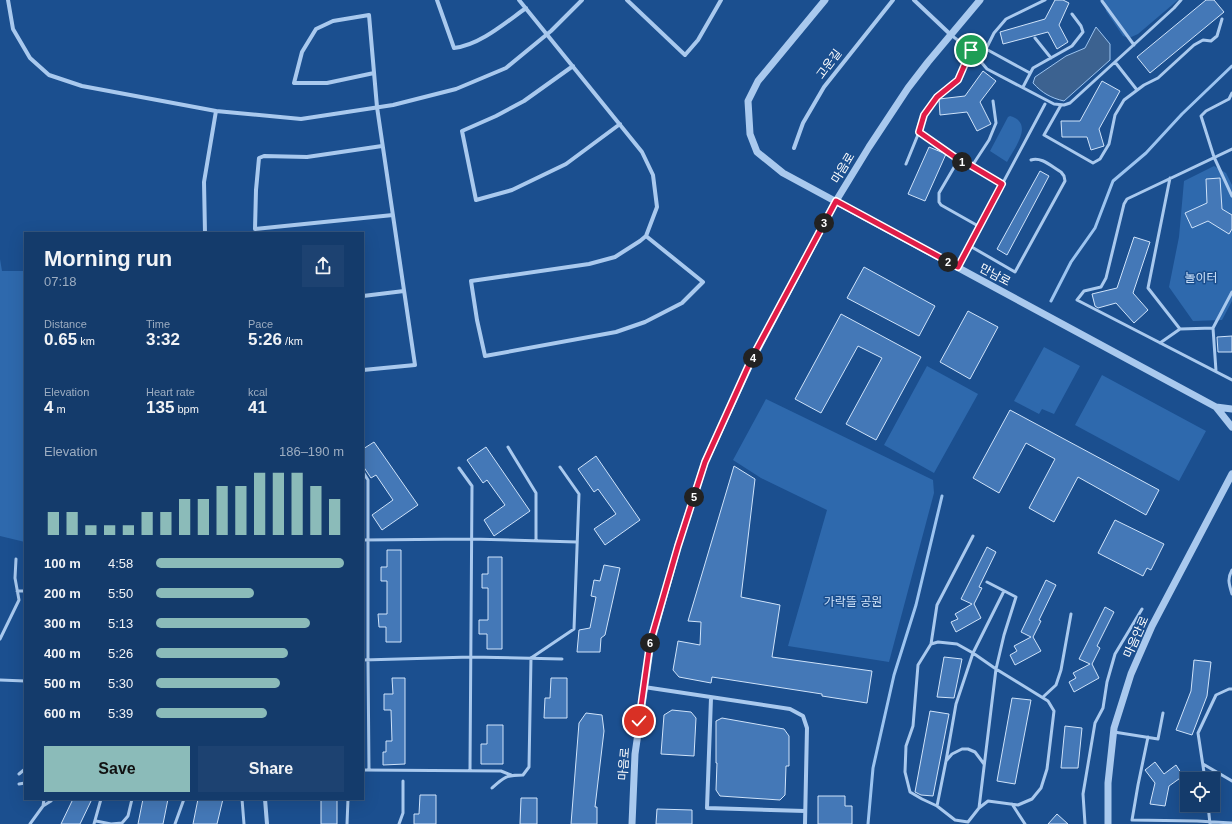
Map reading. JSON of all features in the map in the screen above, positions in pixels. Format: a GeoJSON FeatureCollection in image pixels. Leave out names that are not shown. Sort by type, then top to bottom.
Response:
{"type":"FeatureCollection","features":[{"type":"Feature","properties":{"kind":"street"},"geometry":{"type":"LineString","coordinates":[[8,0],[13,29],[30,58],[49,75],[82,86],[216,111],[301,119],[393,105],[456,89],[506,68],[547,34],[582,0]]}},
{"type":"Feature","properties":{"kind":"street"},"geometry":{"type":"LineString","coordinates":[[438,0],[454,48],[465,47],[490,33],[526,8]]}},
{"type":"Feature","properties":{"kind":"street"},"geometry":{"type":"LineString","coordinates":[[519,0],[642,152],[653,175],[657,207],[646,236],[616,257],[596,263],[471,281],[477,320],[485,356],[616,332],[645,322],[682,303],[703,282],[646,236]]}},
{"type":"Feature","properties":{"kind":"street"},"geometry":{"type":"LineString","coordinates":[[627,0],[632,2],[685,54],[698,40],[717,8],[720,0]]}},
{"type":"Feature","properties":{"kind":"street","name":"만남로"},"geometry":{"type":"LineString","coordinates":[[825,0],[758,81],[748,101],[750,134],[757,152],[783,173],[1216,407]]}},
{"type":"Feature","properties":{"kind":"street","name":"고운길"},"geometry":{"type":"LineString","coordinates":[[794,148],[803,123],[824,87],[893,0]]}},
{"type":"Feature","properties":{"kind":"street"},"geometry":{"type":"LineString","coordinates":[[914,0],[951,35]]}},
{"type":"Feature","properties":{"kind":"street","name":"마음로"},"geometry":{"type":"LineString","coordinates":[[632,824],[635,754],[650,643],[678,546],[705,462],[752,358],[836,201],[908,88],[980,0]]}},
{"type":"Feature","properties":{"kind":"street"},"geometry":{"type":"LineString","coordinates":[[364,370],[415,365],[377,108],[374,73],[369,15],[333,21],[316,29],[302,52],[294,83],[327,83],[374,73]]}},
{"type":"Feature","properties":{"kind":"street"},"geometry":{"type":"LineString","coordinates":[[573,66],[524,101],[496,116],[462,131],[476,200],[512,190],[566,164],[620,124]]}},
{"type":"Feature","properties":{"kind":"street"},"geometry":{"type":"LineString","coordinates":[[204,232],[204,182],[216,111]]}},
{"type":"Feature","properties":{"kind":"street"},"geometry":{"type":"LineString","coordinates":[[382,146],[307,157],[264,156],[259,158],[255,229],[393,216]]}},
{"type":"Feature","properties":{"kind":"street"},"geometry":{"type":"LineString","coordinates":[[364,296],[404,291]]}},
{"type":"Feature","properties":{"kind":"street"},"geometry":{"type":"LineString","coordinates":[[1216,407],[1232,409]]}},
{"type":"Feature","properties":{"kind":"street"},"geometry":{"type":"LineString","coordinates":[[1216,407],[1232,427]]}},
{"type":"Feature","properties":{"kind":"street","name":"마음안로"},"geometry":{"type":"LineString","coordinates":[[1108,824],[1108,784],[1114,732],[1131,674],[1152,626],[1232,474]]}},
{"type":"Feature","properties":{"kind":"street"},"geometry":{"type":"LineString","coordinates":[[644,687],[790,709],[803,716],[807,728],[805,824]]}},
{"type":"Feature","properties":{"kind":"street"},"geometry":{"type":"LineString","coordinates":[[711,698],[707,808],[805,812]]}},
{"type":"Feature","properties":{"kind":"street"},"geometry":{"type":"LineString","coordinates":[[265,800],[267,824]]}},
{"type":"Feature","properties":{"kind":"lane"},"geometry":{"type":"LineString","coordinates":[[986,50],[994,33],[1006,19],[1045,0]]}},
{"type":"Feature","properties":{"kind":"lane"},"geometry":{"type":"LineString","coordinates":[[1102,0],[1134,45]]}},
{"type":"Feature","properties":{"kind":"lane"},"geometry":{"type":"LineString","coordinates":[[971,50],[987,68],[1054,104],[1064,105],[1070,103],[1181,0]]}},
{"type":"Feature","properties":{"kind":"lane"},"geometry":{"type":"LineString","coordinates":[[1023,88],[1033,68],[1072,46],[1083,32],[1082,26],[1072,14]]}},
{"type":"Feature","properties":{"kind":"lane"},"geometry":{"type":"LineString","coordinates":[[1061,105],[1044,135],[1093,163],[1100,159],[1109,144],[1115,114],[1124,100],[1144,85],[1158,78],[1194,45],[1203,40],[1211,40],[1217,36],[1222,19]]}},
{"type":"Feature","properties":{"kind":"lane"},"geometry":{"type":"LineString","coordinates":[[951,35],[979,57]]}},
{"type":"Feature","properties":{"kind":"lane"},"geometry":{"type":"LineString","coordinates":[[1036,38],[1051,58]]}},
{"type":"Feature","properties":{"kind":"lane"},"geometry":{"type":"LineString","coordinates":[[971,50],[986,50],[1030,73]]}},
{"type":"Feature","properties":{"kind":"lane"},"geometry":{"type":"LineString","coordinates":[[906,164],[924,115],[937,97],[958,80],[971,50]]}},
{"type":"Feature","properties":{"kind":"lane"},"geometry":{"type":"LineString","coordinates":[[1115,62],[1137,90]]}},
{"type":"Feature","properties":{"kind":"lane"},"geometry":{"type":"LineString","coordinates":[[1232,93],[1229,99],[1206,111],[1201,116],[1214,157],[1232,196]]}},
{"type":"Feature","properties":{"kind":"lane"},"geometry":{"type":"LineString","coordinates":[[972,166],[989,140],[996,123],[993,101]]}},
{"type":"Feature","properties":{"kind":"lane"},"geometry":{"type":"LineString","coordinates":[[958,267],[1044,104]]}},
{"type":"Feature","properties":{"kind":"lane"},"geometry":{"type":"LineString","coordinates":[[919,132],[962,162],[972,166],[1002,184]]}},
{"type":"Feature","properties":{"kind":"lane"},"geometry":{"type":"LineString","coordinates":[[1232,149],[1127,199],[1124,204],[1106,278],[1101,287],[1084,291],[1077,300],[1232,380]]}},
{"type":"Feature","properties":{"kind":"lane"},"geometry":{"type":"LineString","coordinates":[[970,246],[1015,272],[1065,180],[1061,172],[1039,159],[1031,160]]}},
{"type":"Feature","properties":{"kind":"lane"},"geometry":{"type":"LineString","coordinates":[[962,162],[956,164],[939,193],[940,202],[945,207],[980,227]]}},
{"type":"Feature","properties":{"kind":"lane"},"geometry":{"type":"LineString","coordinates":[[1170,178],[1148,288],[1180,329]]}},
{"type":"Feature","properties":{"kind":"lane"},"geometry":{"type":"LineString","coordinates":[[1216,371],[1213,328],[1232,292]]}},
{"type":"Feature","properties":{"kind":"lane"},"geometry":{"type":"LineString","coordinates":[[1160,343],[1180,329],[1213,328]]}},
{"type":"Feature","properties":{"kind":"lane"},"geometry":{"type":"LineString","coordinates":[[508,447],[536,493],[536,541]]}},
{"type":"Feature","properties":{"kind":"lane"},"geometry":{"type":"LineString","coordinates":[[531,658],[574,629],[579,494],[560,467]]}},
{"type":"Feature","properties":{"kind":"lane"},"geometry":{"type":"LineString","coordinates":[[459,468],[472,486],[470,770]]}},
{"type":"Feature","properties":{"kind":"lane"},"geometry":{"type":"LineString","coordinates":[[364,474],[368,480],[369,770]]}},
{"type":"Feature","properties":{"kind":"lane"},"geometry":{"type":"LineString","coordinates":[[931,644],[938,642],[957,644],[974,653],[996,669],[1048,701],[1054,711],[1047,769],[1041,788],[1032,799],[1018,805],[988,801],[979,808],[967,823],[955,820],[937,806],[910,792],[904,772],[906,746],[914,720],[918,665],[931,644],[937,604],[973,536]]}},
{"type":"Feature","properties":{"kind":"lane"},"geometry":{"type":"LineString","coordinates":[[364,540],[471,539],[577,542]]}},
{"type":"Feature","properties":{"kind":"lane"},"geometry":{"type":"LineString","coordinates":[[0,640],[19,600],[15,578],[16,559]]}},
{"type":"Feature","properties":{"kind":"lane"},"geometry":{"type":"LineString","coordinates":[[1232,570],[1229,575],[1229,582],[1232,591]]}},
{"type":"Feature","properties":{"kind":"lane"},"geometry":{"type":"LineString","coordinates":[[979,808],[996,669],[1004,635],[1016,597],[987,582]]}},
{"type":"Feature","properties":{"kind":"lane"},"geometry":{"type":"LineString","coordinates":[[17,591],[24,591]]}},
{"type":"Feature","properties":{"kind":"lane"},"geometry":{"type":"LineString","coordinates":[[937,806],[956,704],[974,653],[1004,591]]}},
{"type":"Feature","properties":{"kind":"lane"},"geometry":{"type":"LineString","coordinates":[[1085,824],[1083,794],[1095,723],[1103,708],[1107,682],[1115,654],[1142,609]]}},
{"type":"Feature","properties":{"kind":"lane"},"geometry":{"type":"LineString","coordinates":[[1043,697],[1056,686],[1061,670],[1071,614]]}},
{"type":"Feature","properties":{"kind":"lane"},"geometry":{"type":"LineString","coordinates":[[364,660],[471,657],[562,659]]}},
{"type":"Feature","properties":{"kind":"lane"},"geometry":{"type":"LineString","coordinates":[[364,770],[470,770],[501,771],[511,775],[523,775],[529,767],[531,658]]}},
{"type":"Feature","properties":{"kind":"lane"},"geometry":{"type":"LineString","coordinates":[[0,680],[24,682]]}},
{"type":"Feature","properties":{"kind":"lane"},"geometry":{"type":"LineString","coordinates":[[1204,772],[1198,733],[1216,695],[1232,689]]}},
{"type":"Feature","properties":{"kind":"lane"},"geometry":{"type":"LineString","coordinates":[[1114,732],[1158,739],[1163,712]]}},
{"type":"Feature","properties":{"kind":"lane"},"geometry":{"type":"LineString","coordinates":[[1148,737],[1132,820],[1232,823]]}},
{"type":"Feature","properties":{"kind":"lane"},"geometry":{"type":"LineString","coordinates":[[946,761],[952,754],[962,749],[968,749],[975,752],[984,764]]}},
{"type":"Feature","properties":{"kind":"lane"},"geometry":{"type":"LineString","coordinates":[[1203,764],[1232,781]]}},
{"type":"Feature","properties":{"kind":"lane"},"geometry":{"type":"LineString","coordinates":[[19,774],[24,770]]}},
{"type":"Feature","properties":{"kind":"lane"},"geometry":{"type":"LineString","coordinates":[[492,788],[504,778],[511,775]]}},
{"type":"Feature","properties":{"kind":"lane"},"geometry":{"type":"LineString","coordinates":[[399,824],[403,813],[403,781]]}},
{"type":"Feature","properties":{"kind":"lane"},"geometry":{"type":"LineString","coordinates":[[20,784],[24,783]]}},
{"type":"Feature","properties":{"kind":"lane"},"geometry":{"type":"LineString","coordinates":[[43,806],[44,800]]}},
{"type":"Feature","properties":{"kind":"lane"},"geometry":{"type":"LineString","coordinates":[[30,824],[43,806],[52,800]]}},
{"type":"Feature","properties":{"kind":"lane"},"geometry":{"type":"LineString","coordinates":[[102,800],[95,823],[111,824],[122,823],[128,816],[132,800]]}},
{"type":"Feature","properties":{"kind":"lane"},"geometry":{"type":"LineString","coordinates":[[175,824],[184,800]]}},
{"type":"Feature","properties":{"kind":"lane"},"geometry":{"type":"LineString","coordinates":[[242,800],[244,824]]}},
{"type":"Feature","properties":{"kind":"lane"},"geometry":{"type":"LineString","coordinates":[[347,824],[348,800]]}},
{"type":"Feature","properties":{"kind":"lane"},"geometry":{"type":"LineString","coordinates":[[1012,804],[1025,824]]}},
{"type":"Feature","properties":{"kind":"lane"},"geometry":{"type":"LineString","coordinates":[[1209,812],[1210,823]]}},
{"type":"Feature","properties":{"kind":"green space"},"geometry":{"type":"Polygon","coordinates":[[[1104,0],[1178,0],[1138,34],[1129,38],[1123,36],[1106,11],[1104,0]]]}},
{"type":"Feature","properties":{"kind":"green space"},"geometry":{"type":"Polygon","coordinates":[[[1010,116],[1017,119],[1021,124],[1022,130],[1018,144],[1007,162],[990,151],[1008,117],[1010,116]]]}},
{"type":"Feature","properties":{"kind":"green space","name":"놀이터"},"geometry":{"type":"Polygon","coordinates":[[[1214,166],[1226,173],[1232,185],[1232,301],[1222,320],[1193,321],[1169,287],[1179,237],[1184,181],[1214,166]]]}},
{"type":"Feature","properties":{"kind":"green space"},"geometry":{"type":"Polygon","coordinates":[[[0,259],[2,271],[24,271],[24,542],[0,536],[0,259]]]}},
{"type":"Feature","properties":{"kind":"green space"},"geometry":{"type":"Polygon","coordinates":[[[1044,347],[1080,366],[1054,414],[1042,409],[1039,414],[1014,401],[1044,347]]]}},
{"type":"Feature","properties":{"kind":"green space"},"geometry":{"type":"Polygon","coordinates":[[[927,366],[978,394],[934,473],[884,445],[927,366]]]}},
{"type":"Feature","properties":{"kind":"green space"},"geometry":{"type":"Polygon","coordinates":[[[1102,375],[1206,431],[1179,481],[1075,425],[1102,375]]]}},
{"type":"Feature","properties":{"kind":"green space","name":"가락뜰 공원"},"geometry":{"type":"Polygon","coordinates":[[[766,399],[933,480],[934,493],[889,662],[788,646],[827,510],[761,478],[733,460],[766,399]]]}},
{"type":"Feature","properties":{"kind":"shaded area"},"geometry":{"type":"Polygon","coordinates":[[[1096,27],[1110,44],[1110,60],[1064,101],[1047,95],[1033,83],[1035,77],[1066,56],[1085,48],[1096,27]]]}},
{"type":"Feature","properties":{"kind":"building"},"geometry":{"type":"Polygon","coordinates":[[[1055,0],[1063,0],[1069,3],[1059,25],[1068,42],[1057,49],[1048,32],[1003,44],[1000,32],[1045,19],[1055,0]]]}},
{"type":"Feature","properties":{"kind":"building"},"geometry":{"type":"Polygon","coordinates":[[[1206,0],[1214,0],[1224,12],[1150,73],[1137,57],[1206,0]]]}},
{"type":"Feature","properties":{"kind":"building"},"geometry":{"type":"Polygon","coordinates":[[[983,71],[996,81],[980,102],[991,124],[977,131],[967,112],[940,115],[939,99],[965,96],[983,71]]]}},
{"type":"Feature","properties":{"kind":"building"},"geometry":{"type":"Polygon","coordinates":[[[1102,81],[1120,91],[1099,129],[1104,146],[1091,150],[1087,137],[1062,137],[1061,121],[1080,121],[1102,81]]]}},
{"type":"Feature","properties":{"kind":"building"},"geometry":{"type":"Polygon","coordinates":[[[929,147],[946,154],[925,201],[908,194],[929,147]]]}},
{"type":"Feature","properties":{"kind":"building"},"geometry":{"type":"Polygon","coordinates":[[[1040,171],[1049,176],[1007,255],[997,249],[1040,171]]]}},
{"type":"Feature","properties":{"kind":"building"},"geometry":{"type":"Polygon","coordinates":[[[1220,178],[1222,209],[1232,215],[1232,229],[1229,234],[1208,221],[1192,228],[1185,213],[1207,203],[1206,179],[1220,178]]]}},
{"type":"Feature","properties":{"kind":"building"},"geometry":{"type":"Polygon","coordinates":[[[1134,237],[1150,242],[1133,293],[1148,310],[1134,323],[1116,303],[1098,308],[1095,306],[1092,294],[1117,288],[1134,237]]]}},
{"type":"Feature","properties":{"kind":"building"},"geometry":{"type":"Polygon","coordinates":[[[864,267],[935,306],[919,336],[847,298],[864,267]]]}},
{"type":"Feature","properties":{"kind":"building"},"geometry":{"type":"Polygon","coordinates":[[[968,311],[998,327],[970,379],[940,362],[968,311]]]}},
{"type":"Feature","properties":{"kind":"building"},"geometry":{"type":"Polygon","coordinates":[[[841,314],[921,357],[876,440],[846,424],[882,358],[858,346],[821,413],[795,399],[841,314]]]}},
{"type":"Feature","properties":{"kind":"building"},"geometry":{"type":"Polygon","coordinates":[[[1232,336],[1232,352],[1218,352],[1217,337],[1232,336]]]}},
{"type":"Feature","properties":{"kind":"building"},"geometry":{"type":"Polygon","coordinates":[[[1010,410],[1159,490],[1146,515],[1078,477],[1054,522],[1029,508],[1055,459],[1026,443],[999,493],[973,478],[1010,410]]]}},
{"type":"Feature","properties":{"kind":"building"},"geometry":{"type":"Polygon","coordinates":[[[374,442],[418,505],[382,530],[372,515],[393,500],[376,475],[371,478],[364,468],[364,448],[374,442]]]}},
{"type":"Feature","properties":{"kind":"building"},"geometry":{"type":"Polygon","coordinates":[[[486,447],[530,511],[494,536],[484,520],[505,505],[487,480],[483,483],[467,460],[486,447]]]}},
{"type":"Feature","properties":{"kind":"building"},"geometry":{"type":"Polygon","coordinates":[[[596,456],[640,520],[605,545],[594,529],[616,514],[598,489],[594,492],[578,469],[596,456]]]}},
{"type":"Feature","properties":{"kind":"building"},"geometry":{"type":"Polygon","coordinates":[[[734,466],[755,479],[741,597],[780,605],[772,657],[872,671],[867,703],[822,696],[822,694],[712,677],[711,683],[679,677],[673,670],[678,641],[700,645],[701,622],[688,621],[734,466]]]}},
{"type":"Feature","properties":{"kind":"building"},"geometry":{"type":"Polygon","coordinates":[[[1115,520],[1164,544],[1151,570],[1147,568],[1143,576],[1098,553],[1115,520]]]}},
{"type":"Feature","properties":{"kind":"building"},"geometry":{"type":"Polygon","coordinates":[[[987,547],[996,552],[979,587],[982,588],[974,604],[981,618],[956,632],[951,622],[958,619],[955,614],[972,604],[961,599],[987,547]]]}},
{"type":"Feature","properties":{"kind":"building"},"geometry":{"type":"Polygon","coordinates":[[[387,550],[401,550],[401,642],[386,642],[386,627],[379,627],[378,614],[387,614],[387,581],[381,581],[381,567],[387,567],[387,550]]]}},
{"type":"Feature","properties":{"kind":"building"},"geometry":{"type":"Polygon","coordinates":[[[488,557],[502,557],[502,649],[487,649],[487,634],[479,634],[479,620],[488,620],[488,588],[482,588],[482,574],[488,574],[488,557]]]}},
{"type":"Feature","properties":{"kind":"building"},"geometry":{"type":"Polygon","coordinates":[[[604,565],[620,568],[605,635],[601,638],[600,652],[577,652],[579,630],[590,628],[596,597],[591,596],[594,580],[600,581],[604,565]]]}},
{"type":"Feature","properties":{"kind":"building"},"geometry":{"type":"Polygon","coordinates":[[[1046,580],[1056,585],[1039,620],[1041,621],[1033,637],[1041,651],[1015,665],[1010,655],[1017,651],[1014,646],[1031,637],[1021,632],[1046,580]]]}},
{"type":"Feature","properties":{"kind":"building"},"geometry":{"type":"Polygon","coordinates":[[[1105,607],[1114,612],[1097,646],[1100,648],[1092,664],[1099,678],[1074,692],[1069,682],[1076,678],[1073,673],[1090,664],[1079,659],[1105,607]]]}},
{"type":"Feature","properties":{"kind":"building"},"geometry":{"type":"Polygon","coordinates":[[[944,657],[962,659],[954,698],[937,697],[944,657]]]}},
{"type":"Feature","properties":{"kind":"building"},"geometry":{"type":"Polygon","coordinates":[[[1194,660],[1211,662],[1207,696],[1192,735],[1176,730],[1191,691],[1194,660]]]}},
{"type":"Feature","properties":{"kind":"building"},"geometry":{"type":"Polygon","coordinates":[[[392,678],[405,678],[405,764],[383,765],[383,752],[386,752],[386,741],[392,741],[391,710],[384,710],[384,694],[393,694],[392,678]]]}},
{"type":"Feature","properties":{"kind":"building"},"geometry":{"type":"Polygon","coordinates":[[[551,678],[567,678],[567,718],[544,718],[545,698],[550,698],[551,678]]]}},
{"type":"Feature","properties":{"kind":"building"},"geometry":{"type":"Polygon","coordinates":[[[1012,698],[1031,700],[1015,784],[997,781],[1012,698]]]}},
{"type":"Feature","properties":{"kind":"building"},"geometry":{"type":"Polygon","coordinates":[[[672,710],[691,712],[696,718],[694,756],[661,754],[664,715],[672,710]]]}},
{"type":"Feature","properties":{"kind":"building"},"geometry":{"type":"Polygon","coordinates":[[[930,711],[949,714],[933,796],[921,795],[915,792],[930,711]]]}},
{"type":"Feature","properties":{"kind":"building"},"geometry":{"type":"Polygon","coordinates":[[[586,713],[602,715],[604,731],[595,807],[597,807],[597,824],[571,824],[579,723],[586,713]]]}},
{"type":"Feature","properties":{"kind":"building"},"geometry":{"type":"Polygon","coordinates":[[[722,718],[784,729],[789,736],[789,766],[786,766],[785,795],[780,800],[720,796],[716,790],[716,721],[722,718]]]}},
{"type":"Feature","properties":{"kind":"building"},"geometry":{"type":"Polygon","coordinates":[[[487,725],[503,725],[503,764],[481,764],[481,744],[487,744],[487,725]]]}},
{"type":"Feature","properties":{"kind":"building"},"geometry":{"type":"Polygon","coordinates":[[[1065,726],[1082,728],[1078,768],[1061,768],[1065,726]]]}},
{"type":"Feature","properties":{"kind":"building"},"geometry":{"type":"Polygon","coordinates":[[[1155,762],[1164,774],[1176,765],[1180,772],[1180,778],[1169,786],[1165,806],[1150,804],[1155,783],[1145,770],[1155,762]]]}},
{"type":"Feature","properties":{"kind":"building"},"geometry":{"type":"Polygon","coordinates":[[[420,795],[436,795],[436,824],[414,824],[414,814],[419,814],[420,795]]]}},
{"type":"Feature","properties":{"kind":"building"},"geometry":{"type":"Polygon","coordinates":[[[818,796],[845,796],[845,806],[852,806],[852,824],[818,824],[818,796]]]}},
{"type":"Feature","properties":{"kind":"building"},"geometry":{"type":"Polygon","coordinates":[[[521,798],[537,798],[537,824],[520,824],[521,798]]]}},
{"type":"Feature","properties":{"kind":"building"},"geometry":{"type":"Polygon","coordinates":[[[73,800],[92,800],[80,824],[61,824],[73,800]]]}},
{"type":"Feature","properties":{"kind":"building"},"geometry":{"type":"Polygon","coordinates":[[[143,800],[168,800],[163,824],[138,824],[143,800]]]}},
{"type":"Feature","properties":{"kind":"building"},"geometry":{"type":"Polygon","coordinates":[[[198,800],[223,800],[217,824],[193,824],[198,800]]]}},
{"type":"Feature","properties":{"kind":"building"},"geometry":{"type":"Polygon","coordinates":[[[321,800],[337,800],[337,824],[321,824],[321,800]]]}},
{"type":"Feature","properties":{"kind":"building"},"geometry":{"type":"Polygon","coordinates":[[[657,809],[692,810],[692,824],[656,824],[657,809]]]}},
{"type":"Feature","properties":{"kind":"building"},"geometry":{"type":"Polygon","coordinates":[[[1057,814],[1068,824],[1048,824],[1057,814]]]}},
{"type":"Feature","properties":{"kind":"waterway"},"geometry":{"type":"LineString","coordinates":[[1051,301],[1071,262],[1095,228],[1113,181],[1146,153],[1182,114],[1232,66]]}},
{"type":"Feature","properties":{"kind":"waterway"},"geometry":{"type":"LineString","coordinates":[[868,824],[873,768],[894,675],[916,605],[942,496]]}},
{"type":"Feature","properties":{"kind":"route"},"geometry":{"type":"LineString","coordinates":[[639,721],[650,643],[678,546],[705,462],[752,358],[836,201],[958,267],[1002,184],[965,162],[962,162],[919,132],[924,115],[937,97],[958,80],[971,50]]}}]}
